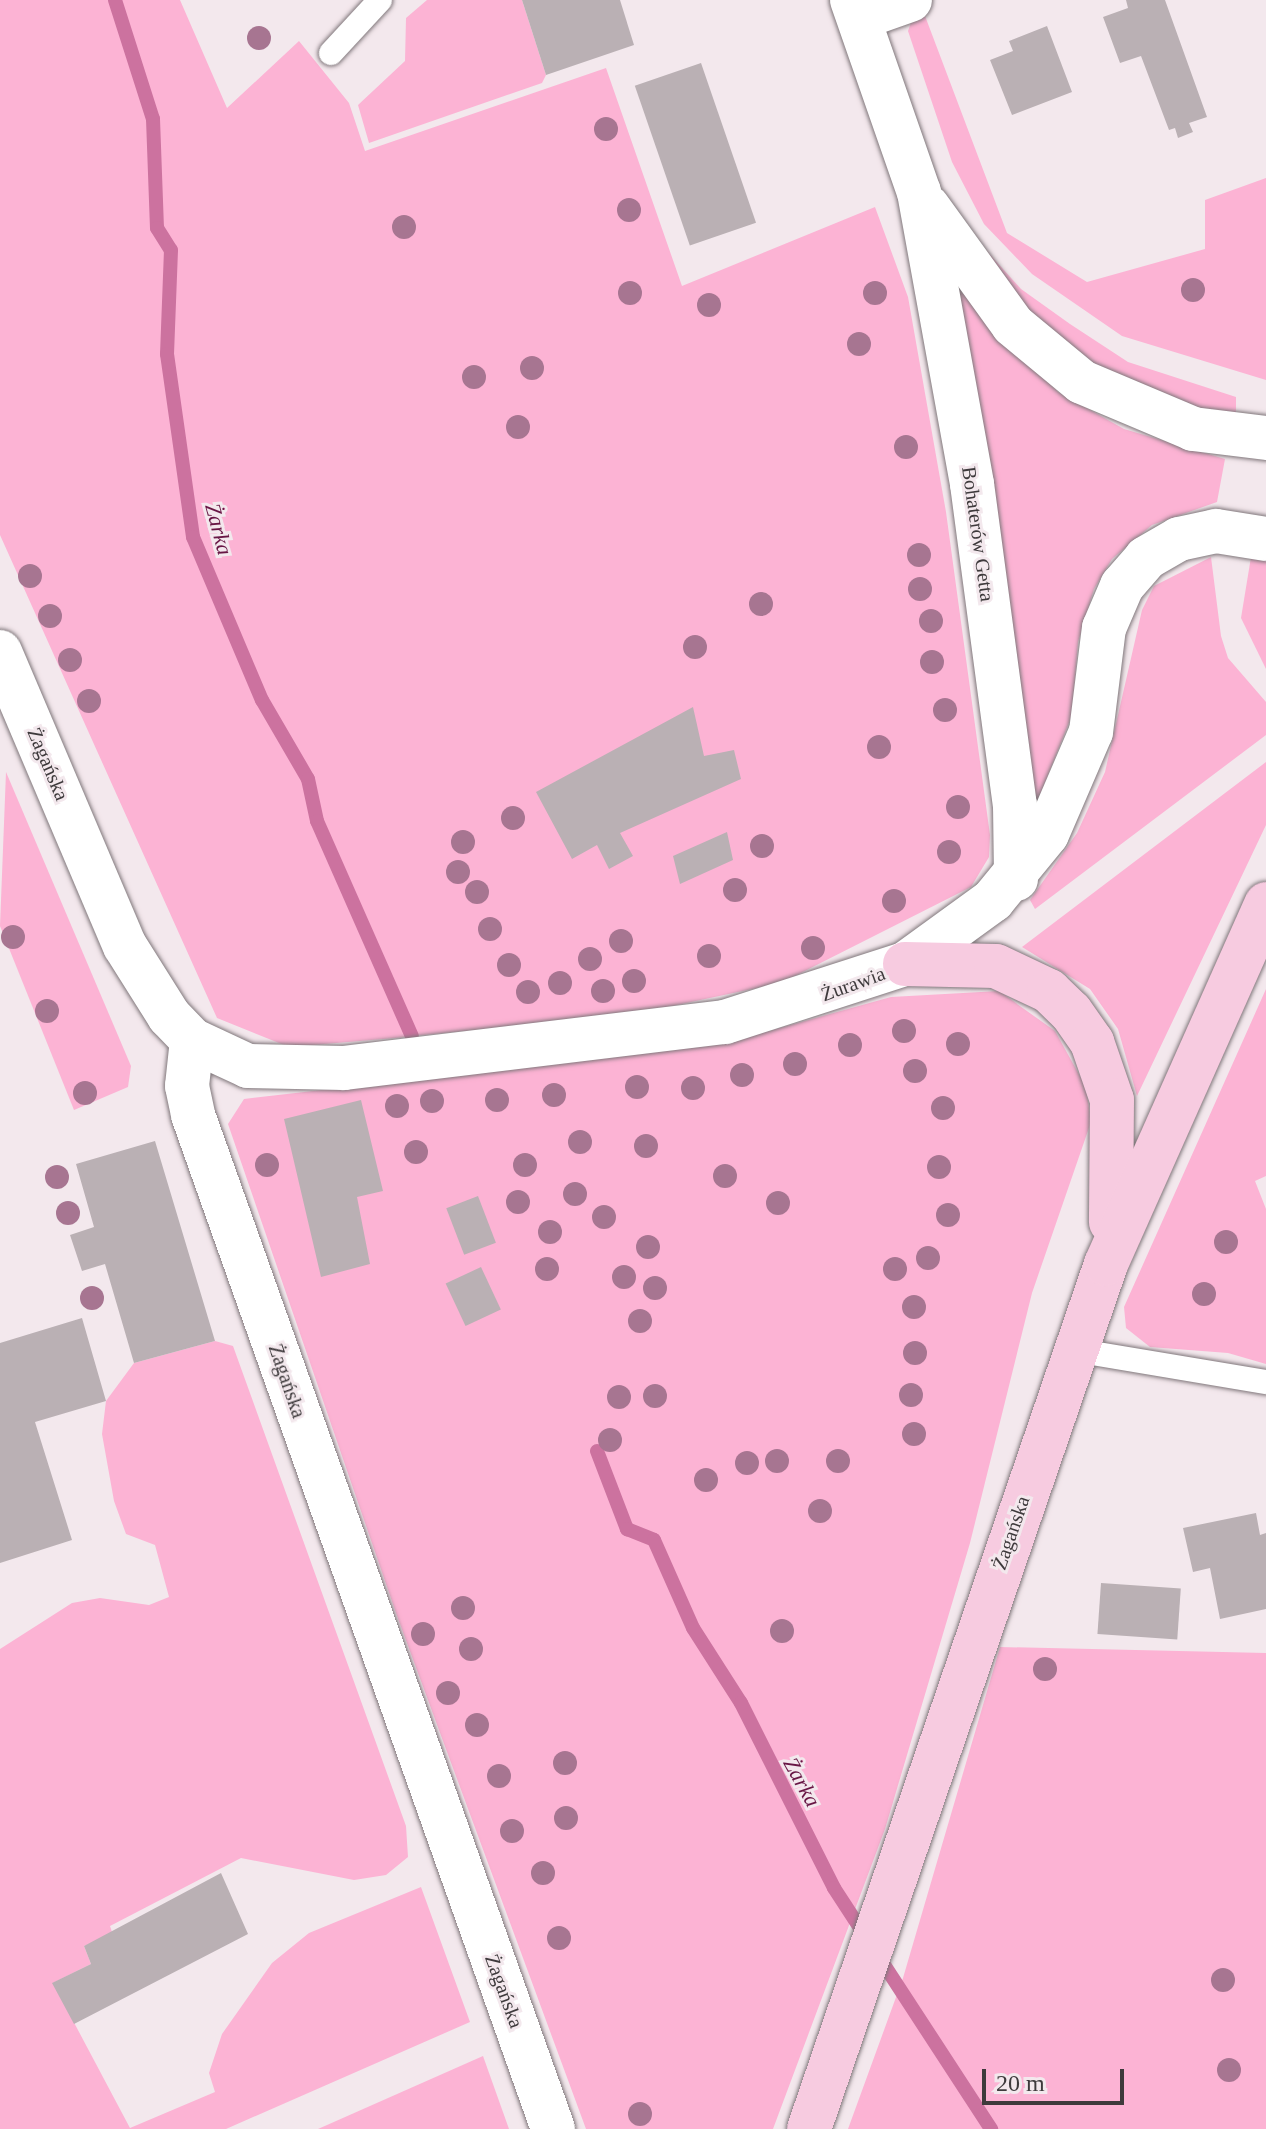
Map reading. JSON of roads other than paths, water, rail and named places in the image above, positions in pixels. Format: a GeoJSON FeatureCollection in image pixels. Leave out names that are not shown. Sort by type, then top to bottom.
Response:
{"type":"FeatureCollection","features":[{"type":"Feature","properties":{"kind":"main road","name":"Żagańska"},"geometry":{"type":"LineString","coordinates":[[809,2129],[1106,1264],[1257,940],[1266,904]]}},
{"type":"Feature","properties":{"kind":"main road"},"geometry":{"type":"LineString","coordinates":[[905,964],[967,963],[1020,974],[1060,1002],[1092,1042],[1117,1133],[1106,1264]]}},
{"type":"Feature","properties":{"kind":"street"},"geometry":{"type":"LineString","coordinates":[[856,9],[910,0]]}},
{"type":"Feature","properties":{"kind":"street","name":"Bohaterów Getta"},"geometry":{"type":"LineString","coordinates":[[856,9],[919,192],[972,484],[1015,805],[1016,879]]}},
{"type":"Feature","properties":{"kind":"street","name":"Bohaterów Getta"},"geometry":{"type":"LineString","coordinates":[[919,192],[1013,325],[1082,382],[1193,429],[1266,438]]}},
{"type":"Feature","properties":{"kind":"street","name":"Żurawia"},"geometry":{"type":"LineString","coordinates":[[192,1040],[248,1066],[344,1068],[725,1022],[905,964],[1016,879],[1071,790],[1091,732],[1104,628],[1122,586],[1146,558],[1179,539],[1216,531],[1266,539]]}},
{"type":"Feature","properties":{"kind":"street","name":"Żagańska"},"geometry":{"type":"LineString","coordinates":[[0,652],[125,946],[192,1040],[187,1086],[193,1115],[553,2129]]}},
{"type":"Feature","properties":{"kind":"lane"},"geometry":{"type":"LineString","coordinates":[[331,53],[380,0]]}},
{"type":"Feature","properties":{"kind":"lane"},"geometry":{"type":"LineString","coordinates":[[1074,1350],[1266,1382]]}},
{"type":"Feature","properties":{"kind":"waterway","name":"Żarka"},"geometry":{"type":"LineString","coordinates":[[115,0],[153,119],[157,228],[171,250],[167,354],[193,537],[262,700],[308,779],[317,821],[412,1036]]}},
{"type":"Feature","properties":{"kind":"waterway","name":"Żarka"},"geometry":{"type":"LineString","coordinates":[[597,1451],[627,1529],[654,1540],[693,1628],[741,1703],[834,1888],[991,2129]]}}]}
